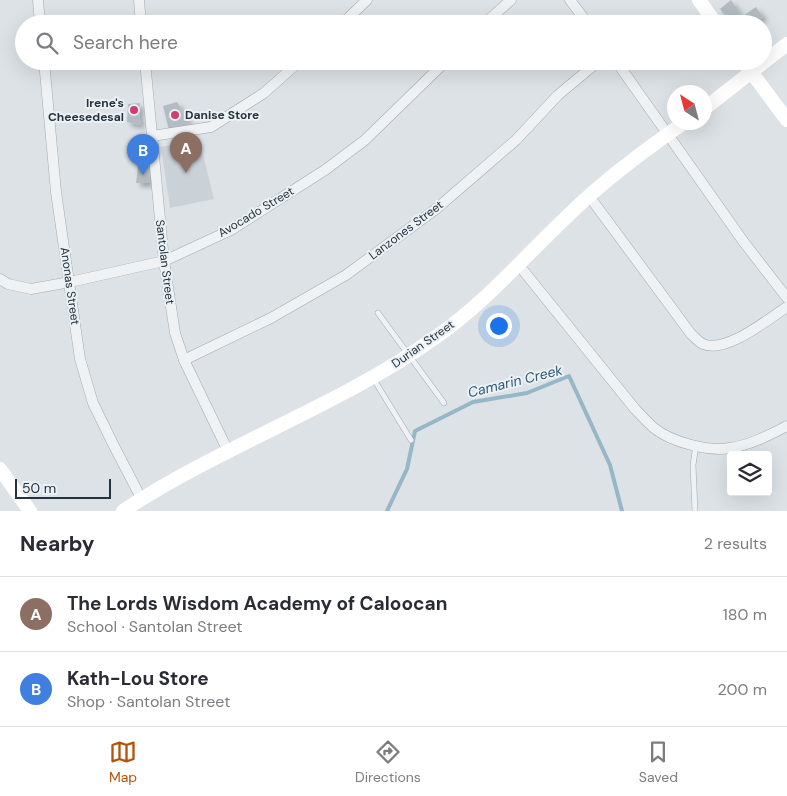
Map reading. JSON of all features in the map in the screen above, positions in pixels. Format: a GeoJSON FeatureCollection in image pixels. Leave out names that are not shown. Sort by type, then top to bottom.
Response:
{"type":"FeatureCollection","features":[{"type":"Feature","properties":{"kind":"street"},"geometry":{"type":"LineString","coordinates":[[38,0],[39,15]]}},
{"type":"Feature","properties":{"kind":"street"},"geometry":{"type":"LineString","coordinates":[[139,0],[140,15]]}},
{"type":"Feature","properties":{"kind":"street"},"geometry":{"type":"LineString","coordinates":[[351,15],[367,0]]}},
{"type":"Feature","properties":{"kind":"street"},"geometry":{"type":"LineString","coordinates":[[494,15],[511,0]]}},
{"type":"Feature","properties":{"kind":"street"},"geometry":{"type":"LineString","coordinates":[[570,0],[581,15]]}},
{"type":"Feature","properties":{"kind":"street"},"geometry":{"type":"LineString","coordinates":[[699,0],[710,15]]}},
{"type":"Feature","properties":{"kind":"street"},"geometry":{"type":"LineString","coordinates":[[772,53],[787,44]]}},
{"type":"Feature","properties":{"kind":"street","name":"Anonas Street"},"geometry":{"type":"LineString","coordinates":[[45,70],[56,192],[80,359],[94,403],[113,444],[142,498]]}},
{"type":"Feature","properties":{"kind":"street","name":"Santolan Street"},"geometry":{"type":"LineString","coordinates":[[146,70],[164,261],[175,334],[184,360],[228,452]]}},
{"type":"Feature","properties":{"kind":"street"},"geometry":{"type":"LineString","coordinates":[[152,136],[211,127],[264,93],[290,70]]}},
{"type":"Feature","properties":{"kind":"street","name":"Avocado Street"},"geometry":{"type":"LineString","coordinates":[[0,279],[8,284],[31,289],[70,282],[164,261],[231,230],[325,170],[365,140],[437,70]]}},
{"type":"Feature","properties":{"kind":"street","name":"Lanzones Street"},"geometry":{"type":"LineString","coordinates":[[184,360],[271,318],[346,275],[436,209],[516,140],[558,95],[588,70]]}},
{"type":"Feature","properties":{"kind":"street"},"geometry":{"type":"LineString","coordinates":[[622,70],[743,241],[787,298]]}},
{"type":"Feature","properties":{"kind":"street"},"geometry":{"type":"LineString","coordinates":[[712,101],[744,70]]}},
{"type":"Feature","properties":{"kind":"street"},"geometry":{"type":"LineString","coordinates":[[749,70],[787,120]]}},
{"type":"Feature","properties":{"kind":"street","name":"Durian Street"},"geometry":{"type":"LineString","coordinates":[[122,511],[191,469],[339,396],[410,355],[475,307],[589,196],[674,130]]}},
{"type":"Feature","properties":{"kind":"street"},"geometry":{"type":"LineString","coordinates":[[589,196],[691,334],[703,344],[722,345],[739,338],[787,307]]}},
{"type":"Feature","properties":{"kind":"street"},"geometry":{"type":"LineString","coordinates":[[518,264],[635,409],[655,429],[680,442],[696,446],[729,449],[760,440],[787,426]]}},
{"type":"Feature","properties":{"kind":"street"},"geometry":{"type":"LineString","coordinates":[[0,469],[30,511]]}},
{"type":"Feature","properties":{"kind":"lane"},"geometry":{"type":"LineString","coordinates":[[378,314],[444,403]]}},
{"type":"Feature","properties":{"kind":"lane"},"geometry":{"type":"LineString","coordinates":[[372,378],[411,440]]}},
{"type":"Feature","properties":{"kind":"lane"},"geometry":{"type":"LineString","coordinates":[[695,511],[693,464],[696,446]]}},
{"type":"Feature","properties":{"kind":"shaded area"},"geometry":{"type":"Polygon","coordinates":[[[199,139],[214,199],[170,208],[161,147],[199,139]]]}},
{"type":"Feature","properties":{"kind":"building"},"geometry":{"type":"Polygon","coordinates":[[[731,0],[741,15],[724,15],[720,9],[731,0]]]}},
{"type":"Feature","properties":{"kind":"building"},"geometry":{"type":"Polygon","coordinates":[[[756,7],[762,15],[744,15],[756,7]]]}},
{"type":"Feature","properties":{"kind":"building","name":"Danise Store"},"geometry":{"type":"Polygon","coordinates":[[[177,102],[190,124],[169,130],[163,106],[177,102]]]}},
{"type":"Feature","properties":{"kind":"building","name":"Irene's Cheesedesal"},"geometry":{"type":"Polygon","coordinates":[[[140,103],[139,116],[141,125],[127,122],[128,104],[140,103]]]}},
{"type":"Feature","properties":{"kind":"building"},"geometry":{"type":"Polygon","coordinates":[[[150,166],[149,183],[136,183],[138,167],[150,166]]]}},
{"type":"Feature","properties":{"kind":"waterway","name":"Camarin Creek"},"geometry":{"type":"LineString","coordinates":[[387,511],[407,469],[415,431],[473,402],[527,393],[569,376],[610,465],[622,511]]}},
{"type":"Feature","properties":{"kind":"place","name":"Irene's Cheesedesal"},"geometry":{"type":"Point","coordinates":[134,110]}},
{"type":"Feature","properties":{"kind":"place","name":"Danise Store"},"geometry":{"type":"Point","coordinates":[175,115]}},
{"type":"Feature","properties":{"kind":"place","name":"The Lords Wisdom Academy of Caloocan"},"geometry":{"type":"Point","coordinates":[186,173]}},
{"type":"Feature","properties":{"kind":"place","name":"Kath-Lou Store"},"geometry":{"type":"Point","coordinates":[143,175]}}]}
